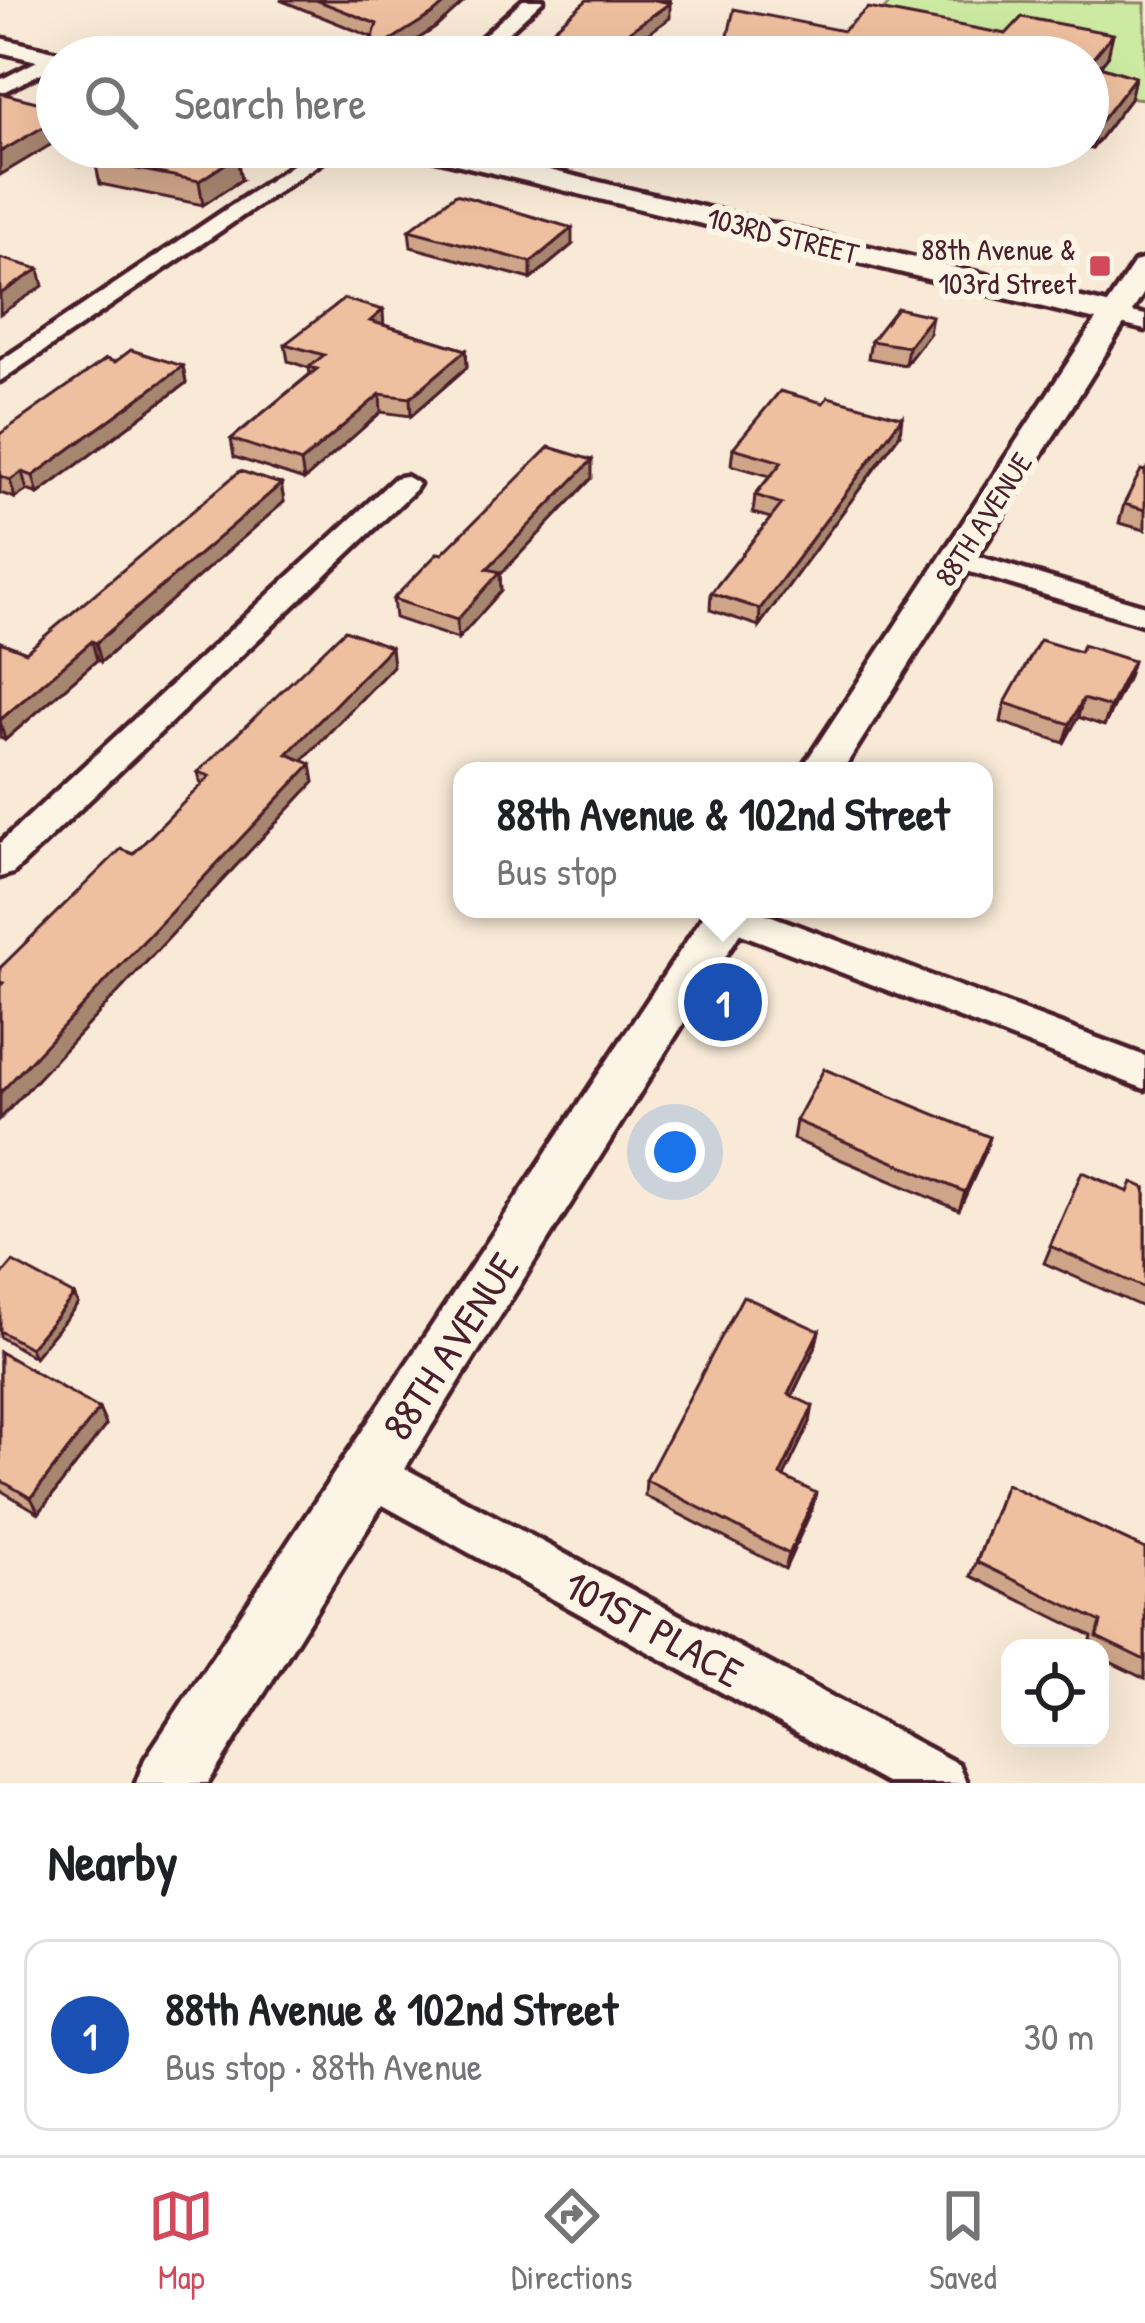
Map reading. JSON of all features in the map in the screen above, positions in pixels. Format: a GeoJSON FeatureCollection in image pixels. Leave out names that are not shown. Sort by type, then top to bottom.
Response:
{"type":"FeatureCollection","features":[{"type":"Feature","properties":{"kind":"street"},"geometry":{"type":"LineString","coordinates":[[494,36],[534,0]]}},
{"type":"Feature","properties":{"kind":"street"},"geometry":{"type":"LineString","coordinates":[[0,45],[36,54]]}},
{"type":"Feature","properties":{"kind":"street"},"geometry":{"type":"LineString","coordinates":[[0,88],[36,69]]}},
{"type":"Feature","properties":{"kind":"street"},"geometry":{"type":"LineString","coordinates":[[0,373],[302,168]]}},
{"type":"Feature","properties":{"kind":"street","name":"103RD STREET"},"geometry":{"type":"LineString","coordinates":[[507,168],[1130,319]]}},
{"type":"Feature","properties":{"kind":"street","name":"88TH AVENUE"},"geometry":{"type":"LineString","coordinates":[[826,762],[957,559],[1130,319],[1145,268]]}},
{"type":"Feature","properties":{"kind":"street"},"geometry":{"type":"LineString","coordinates":[[0,864],[405,484]]}},
{"type":"Feature","properties":{"kind":"street"},"geometry":{"type":"LineString","coordinates":[[957,559],[1145,616]]}},
{"type":"Feature","properties":{"kind":"street","name":"88TH AVENUE"},"geometry":{"type":"LineString","coordinates":[[169,1783],[726,918]]}},
{"type":"Feature","properties":{"kind":"street"},"geometry":{"type":"LineString","coordinates":[[745,918],[1145,1073]]}},
{"type":"Feature","properties":{"kind":"street","name":"101ST PLACE"},"geometry":{"type":"LineString","coordinates":[[369,1472],[939,1783]]}},
{"type":"Feature","properties":{"kind":"green space"},"geometry":{"type":"Polygon","coordinates":[[[894,0],[1145,3],[1145,99],[1109,95],[1109,36],[960,36],[869,23],[894,0]]]}},
{"type":"Feature","properties":{"kind":"building"},"geometry":{"type":"Polygon","coordinates":[[[316,0],[449,0],[397,36],[373,36],[377,24],[316,0]]]}},
{"type":"Feature","properties":{"kind":"building"},"geometry":{"type":"Polygon","coordinates":[[[587,0],[670,3],[623,36],[545,36],[587,0]]]}},
{"type":"Feature","properties":{"kind":"building"},"geometry":{"type":"Polygon","coordinates":[[[868,8],[1006,34],[1022,17],[1113,34],[1109,39],[728,36],[734,9],[843,31],[868,8]]]}},
{"type":"Feature","properties":{"kind":"building"},"geometry":{"type":"Polygon","coordinates":[[[1109,69],[1135,77],[1109,111],[1109,69]]]}},
{"type":"Feature","properties":{"kind":"building"},"geometry":{"type":"Polygon","coordinates":[[[0,93],[36,102],[36,131],[0,152],[0,93]]]}},
{"type":"Feature","properties":{"kind":"building"},"geometry":{"type":"Polygon","coordinates":[[[131,168],[219,168],[199,181],[131,168]]]}},
{"type":"Feature","properties":{"kind":"building"},"geometry":{"type":"Polygon","coordinates":[[[456,194],[572,228],[531,262],[409,230],[456,194]]]}},
{"type":"Feature","properties":{"kind":"building"},"geometry":{"type":"Polygon","coordinates":[[[0,258],[39,269],[0,294],[0,258]]]}},
{"type":"Feature","properties":{"kind":"building"},"geometry":{"type":"Polygon","coordinates":[[[344,299],[383,310],[370,321],[466,350],[410,398],[380,394],[301,462],[231,439],[317,369],[309,367],[324,355],[285,344],[344,299]]]}},
{"type":"Feature","properties":{"kind":"building"},"geometry":{"type":"Polygon","coordinates":[[[897,308],[932,316],[908,347],[871,341],[897,308]]]}},
{"type":"Feature","properties":{"kind":"building"},"geometry":{"type":"Polygon","coordinates":[[[131,350],[183,366],[33,476],[22,472],[10,480],[0,476],[0,434],[106,359],[115,362],[131,350]]]}},
{"type":"Feature","properties":{"kind":"building"},"geometry":{"type":"Polygon","coordinates":[[[780,391],[823,403],[828,397],[902,417],[760,609],[711,593],[782,504],[755,495],[782,462],[733,448],[780,391]]]}},
{"type":"Feature","properties":{"kind":"building"},"geometry":{"type":"Polygon","coordinates":[[[549,447],[592,460],[487,569],[500,572],[457,620],[393,599],[442,554],[549,447]]]}},
{"type":"Feature","properties":{"kind":"building"},"geometry":{"type":"Polygon","coordinates":[[[1141,470],[1145,471],[1145,510],[1124,504],[1141,470]]]}},
{"type":"Feature","properties":{"kind":"building"},"geometry":{"type":"Polygon","coordinates":[[[240,471],[281,484],[0,720],[0,642],[26,652],[240,471]]]}},
{"type":"Feature","properties":{"kind":"building"},"geometry":{"type":"Polygon","coordinates":[[[345,630],[391,647],[287,754],[311,764],[0,1093],[0,968],[121,849],[133,854],[210,776],[198,772],[345,630]]]}},
{"type":"Feature","properties":{"kind":"building"},"geometry":{"type":"Polygon","coordinates":[[[1040,640],[1080,652],[1083,645],[1133,661],[1110,707],[1083,699],[1070,724],[1005,703],[1040,640]]]}},
{"type":"Feature","properties":{"kind":"building"},"geometry":{"type":"Polygon","coordinates":[[[824,1069],[990,1137],[965,1192],[796,1121],[824,1069]]]}},
{"type":"Feature","properties":{"kind":"building"},"geometry":{"type":"Polygon","coordinates":[[[1082,1172],[1128,1192],[1132,1182],[1145,1188],[1145,1288],[1050,1246],[1082,1172]]]}},
{"type":"Feature","properties":{"kind":"building"},"geometry":{"type":"Polygon","coordinates":[[[13,1262],[74,1295],[30,1348],[0,1331],[0,1277],[13,1262]]]}},
{"type":"Feature","properties":{"kind":"building"},"geometry":{"type":"Polygon","coordinates":[[[743,1296],[819,1331],[788,1394],[813,1406],[780,1475],[816,1493],[789,1554],[646,1480],[743,1296]]]}},
{"type":"Feature","properties":{"kind":"building"},"geometry":{"type":"Polygon","coordinates":[[[0,1352],[99,1409],[31,1498],[0,1480],[0,1352]]]}},
{"type":"Feature","properties":{"kind":"building"},"geometry":{"type":"Polygon","coordinates":[[[1006,1484],[1145,1549],[1145,1660],[1097,1637],[1101,1622],[977,1562],[1006,1484]]]}},
{"type":"Feature","properties":{"kind":"place","name":"88th Avenue & 103rd Street"},"geometry":{"type":"Point","coordinates":[1100,266]}},
{"type":"Feature","properties":{"kind":"place","name":"88th Avenue & 102nd Street"},"geometry":{"type":"Point","coordinates":[723,1002]}}]}
